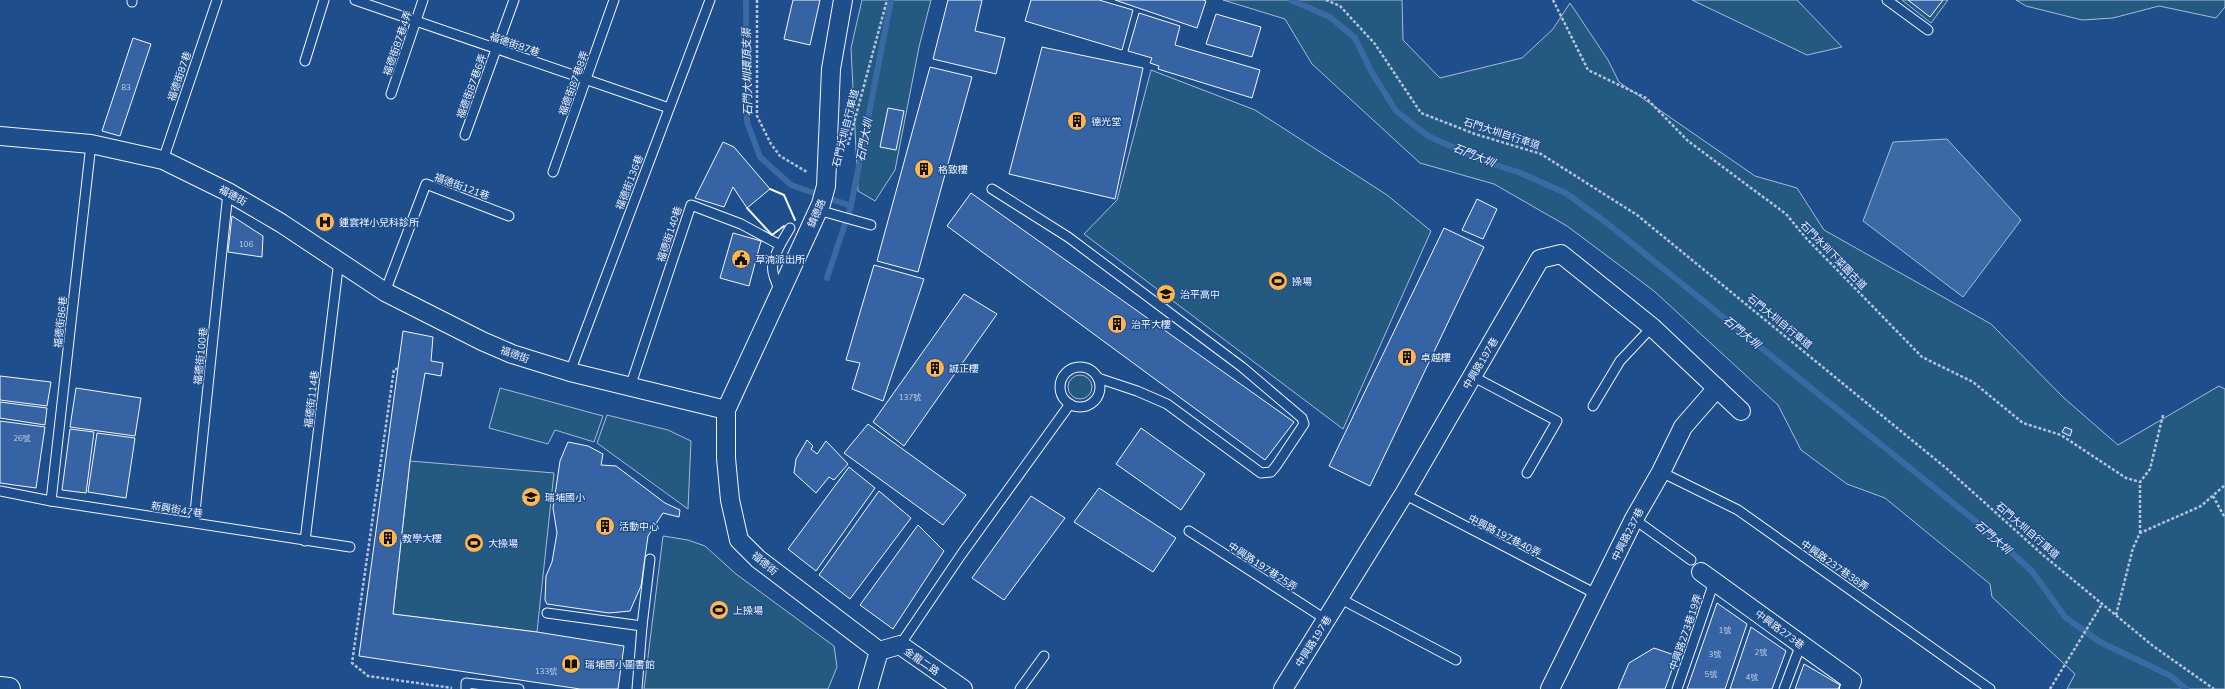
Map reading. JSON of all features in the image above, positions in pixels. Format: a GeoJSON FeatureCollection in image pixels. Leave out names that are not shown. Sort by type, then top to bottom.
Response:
{"type":"FeatureCollection","features":[{"type":"Feature","properties":{"kind":"street","name":"鎮德路"},"geometry":{"type":"LineString","coordinates":[[726,410],[820,207],[826,183],[831,69],[843,0]]}},
{"type":"Feature","properties":{"kind":"street","name":"福德街"},"geometry":{"type":"LineString","coordinates":[[0,136],[91,144],[163,160],[228,192],[339,260],[385,292],[482,341],[512,354],[570,372],[726,410],[726,458],[730,500],[739,540],[758,559],[879,651]]}},
{"type":"Feature","properties":{"kind":"street","name":"中興路197巷"},"geometry":{"type":"LineString","coordinates":[[1283,689],[1325,619],[1404,494],[1540,259],[1561,254],[1652,327],[1741,411]]}},
{"type":"Feature","properties":{"kind":"street","name":"中興路237巷"},"geometry":{"type":"LineString","coordinates":[[1550,689],[1634,519],[1661,472],[1683,427],[1717,388]]}},
{"type":"Feature","properties":{"kind":"street","name":"中興路273巷"},"geometry":{"type":"LineString","coordinates":[[1702,572],[1852,681],[1849,689]]}},
{"type":"Feature","properties":{"kind":"street","name":"金龍二路"},"geometry":{"type":"LineString","coordinates":[[879,651],[900,645],[963,689]]}},
{"type":"Feature","properties":{"kind":"street"},"geometry":{"type":"LineString","coordinates":[[868,689],[879,651]]}},
{"type":"Feature","properties":{"kind":"street"},"geometry":{"type":"LineString","coordinates":[[0,688],[9,689]]}},
{"type":"Feature","properties":{"kind":"lane","name":"福德街87巷"},"geometry":{"type":"LineString","coordinates":[[163,160],[217,0]]}},
{"type":"Feature","properties":{"kind":"lane"},"geometry":{"type":"LineString","coordinates":[[305,61],[324,0]]}},
{"type":"Feature","properties":{"kind":"lane","name":"福德街87巷"},"geometry":{"type":"LineString","coordinates":[[355,0],[669,108]]}},
{"type":"Feature","properties":{"kind":"lane","name":"福德街87巷4弄"},"geometry":{"type":"LineString","coordinates":[[391,94],[423,0]]}},
{"type":"Feature","properties":{"kind":"lane","name":"福德街87巷6弄"},"geometry":{"type":"LineString","coordinates":[[465,135],[514,0]]}},
{"type":"Feature","properties":{"kind":"lane","name":"福德街87巷8弄"},"geometry":{"type":"LineString","coordinates":[[552,172],[614,0]]}},
{"type":"Feature","properties":{"kind":"lane","name":"福德街136巷"},"geometry":{"type":"LineString","coordinates":[[570,372],[710,0]]}},
{"type":"Feature","properties":{"kind":"lane"},"geometry":{"type":"LineString","coordinates":[[1887,0],[1928,30]]}},
{"type":"Feature","properties":{"kind":"lane","name":"福德街86巷"},"geometry":{"type":"LineString","coordinates":[[51,502],[91,144]]}},
{"type":"Feature","properties":{"kind":"lane","name":"福德街121巷"},"geometry":{"type":"LineString","coordinates":[[385,292],[426,184],[464,197],[508,216]]}},
{"type":"Feature","properties":{"kind":"lane"},"geometry":{"type":"LineString","coordinates":[[992,189],[1068,237],[1147,295],[1242,367],[1302,418],[1304,424],[1276,466],[1270,472],[1261,473],[1167,404],[1137,391],[1098,378],[1089,369],[1083,367],[1070,370],[1065,374],[1060,387],[1062,393],[1070,404],[1082,406],[1093,402],[1100,391],[1098,378]]}},
{"type":"Feature","properties":{"kind":"lane","name":"福德街100巷"},"geometry":{"type":"LineString","coordinates":[[194,522],[228,192]]}},
{"type":"Feature","properties":{"kind":"lane","name":"福德街140巷"},"geometry":{"type":"LineString","coordinates":[[630,387],[691,205],[741,224],[780,245]]}},
{"type":"Feature","properties":{"kind":"lane"},"geometry":{"type":"LineString","coordinates":[[820,207],[837,215],[871,224]]}},
{"type":"Feature","properties":{"kind":"lane"},"geometry":{"type":"LineString","coordinates":[[780,291],[774,278],[771,265],[790,228]]}},
{"type":"Feature","properties":{"kind":"lane","name":"福德街114巷"},"geometry":{"type":"LineString","coordinates":[[305,541],[339,260]]}},
{"type":"Feature","properties":{"kind":"lane"},"geometry":{"type":"LineString","coordinates":[[1593,406],[1620,361],[1652,327]]}},
{"type":"Feature","properties":{"kind":"lane"},"geometry":{"type":"LineString","coordinates":[[1472,376],[1557,421],[1527,473]]}},
{"type":"Feature","properties":{"kind":"lane"},"geometry":{"type":"LineString","coordinates":[[900,645],[961,555],[1070,404]]}},
{"type":"Feature","properties":{"kind":"lane","name":"中興路237巷38弄"},"geometry":{"type":"LineString","coordinates":[[1661,472],[1738,510],[1990,689]]}},
{"type":"Feature","properties":{"kind":"lane","name":"新興街47巷"},"geometry":{"type":"LineString","coordinates":[[0,491],[51,502],[194,522],[350,547]]}},
{"type":"Feature","properties":{"kind":"lane","name":"中興路197巷40弄"},"geometry":{"type":"LineString","coordinates":[[1404,494],[1596,594]]}},
{"type":"Feature","properties":{"kind":"lane"},"geometry":{"type":"LineString","coordinates":[[1634,519],[1702,572]]}},
{"type":"Feature","properties":{"kind":"lane","name":"中興路197巷25弄"},"geometry":{"type":"LineString","coordinates":[[1189,532],[1325,619]]}},
{"type":"Feature","properties":{"kind":"lane"},"geometry":{"type":"LineString","coordinates":[[637,689],[642,626],[650,559]]}},
{"type":"Feature","properties":{"kind":"lane","name":"中興路273巷19弄"},"geometry":{"type":"LineString","coordinates":[[1677,689],[1702,572]]}},
{"type":"Feature","properties":{"kind":"lane"},"geometry":{"type":"LineString","coordinates":[[1339,598],[1456,660]]}},
{"type":"Feature","properties":{"kind":"lane"},"geometry":{"type":"LineString","coordinates":[[547,613],[642,626]]}},
{"type":"Feature","properties":{"kind":"lane"},"geometry":{"type":"LineString","coordinates":[[1784,689],[1801,644]]}},
{"type":"Feature","properties":{"kind":"lane"},"geometry":{"type":"LineString","coordinates":[[1020,689],[1044,656]]}},
{"type":"Feature","properties":{"kind":"lane"},"geometry":{"type":"LineString","coordinates":[[466,689],[466,683],[519,689]]}},
{"type":"Feature","properties":{"kind":"path","name":"石門大圳自行車道"},"geometry":{"type":"LineString","coordinates":[[756,0],[757,116],[771,144],[780,156],[826,183]]}},
{"type":"Feature","properties":{"kind":"path","name":"石門大圳自行車道"},"geometry":{"type":"LineString","coordinates":[[848,148],[887,0]]}},
{"type":"Feature","properties":{"kind":"path","name":"石門大圳自行車道"},"geometry":{"type":"LineString","coordinates":[[1326,0],[1340,6],[1375,44],[1421,113],[1476,134],[1541,154],[1637,215],[1946,468],[2043,555],[2153,646],[2214,689]]}},
{"type":"Feature","properties":{"kind":"path","name":"石門水圳下菜園古道"},"geometry":{"type":"LineString","coordinates":[[1553,0],[1588,70],[1646,98],[1688,141],[1786,214],[1806,238],[1922,357],[1973,382],[2023,423],[2061,435],[2126,478],[2140,482]]}},
{"type":"Feature","properties":{"kind":"path"},"geometry":{"type":"LineString","coordinates":[[398,369],[394,369],[352,663],[368,676],[460,689]]}},
{"type":"Feature","properties":{"kind":"path"},"geometry":{"type":"LineString","coordinates":[[2116,615],[2133,548],[2140,533],[2140,482],[2150,469],[2163,415]]}},
{"type":"Feature","properties":{"kind":"path"},"geometry":{"type":"LineString","coordinates":[[2140,533],[2201,506],[2225,485]]}},
{"type":"Feature","properties":{"kind":"path"},"geometry":{"type":"LineString","coordinates":[[2213,496],[2225,518]]}},
{"type":"Feature","properties":{"kind":"path"},"geometry":{"type":"LineString","coordinates":[[2050,689],[2102,604]]}},
{"type":"Feature","properties":{"kind":"shaded area"},"geometry":{"type":"Polygon","coordinates":[[[862,0],[931,0],[919,47],[895,170],[875,201],[858,191],[851,48],[862,0]]]}},
{"type":"Feature","properties":{"kind":"shaded area"},"geometry":{"type":"Polygon","coordinates":[[[1223,0],[1402,0],[1403,40],[1440,78],[1522,58],[1553,29],[1570,3],[1608,60],[1619,82],[1755,176],[1797,188],[1824,230],[1991,324],[2064,398],[2118,445],[2219,386],[2225,389],[2225,689],[2067,689],[2075,674],[1992,597],[1990,584],[1885,498],[1847,484],[1801,450],[1778,405],[1654,291],[1567,226],[1494,184],[1420,163],[1312,64],[1285,19],[1223,0]]]}},
{"type":"Feature","properties":{"kind":"shaded area"},"geometry":{"type":"Polygon","coordinates":[[[1692,0],[1797,0],[1842,47],[1807,55],[1692,0]]]}},
{"type":"Feature","properties":{"kind":"shaded area"},"geometry":{"type":"Polygon","coordinates":[[[1902,0],[1948,0],[1931,23],[1902,0]]]}},
{"type":"Feature","properties":{"kind":"shaded area"},"geometry":{"type":"Polygon","coordinates":[[[2016,0],[2225,0],[2225,7],[2216,18],[2159,6],[2113,18],[2082,20],[2026,6],[2016,0]]]}},
{"type":"Feature","properties":{"kind":"shaded area","name":"操場"},"geometry":{"type":"Polygon","coordinates":[[[1151,70],[1255,110],[1387,195],[1431,231],[1343,429],[1084,234],[1117,200],[1151,70]]]}},
{"type":"Feature","properties":{"kind":"shaded area"},"geometry":{"type":"Polygon","coordinates":[[[1947,139],[2021,220],[1963,297],[1863,221],[1893,142],[1947,139]]]}},
{"type":"Feature","properties":{"kind":"shaded area"},"geometry":{"type":"Polygon","coordinates":[[[1080,375],[1089,378],[1092,387],[1089,396],[1080,399],[1071,396],[1068,387],[1071,378],[1080,375]]]}},
{"type":"Feature","properties":{"kind":"shaded area"},"geometry":{"type":"Polygon","coordinates":[[[500,388],[603,416],[594,442],[555,430],[548,444],[489,428],[500,388]]]}},
{"type":"Feature","properties":{"kind":"shaded area"},"geometry":{"type":"Polygon","coordinates":[[[607,415],[668,430],[691,441],[688,509],[597,443],[607,415]]]}},
{"type":"Feature","properties":{"kind":"shaded area","name":"大操場"},"geometry":{"type":"Polygon","coordinates":[[[410,461],[554,473],[537,632],[393,614],[410,461]]]}},
{"type":"Feature","properties":{"kind":"shaded area","name":"上操場"},"geometry":{"type":"Polygon","coordinates":[[[663,536],[688,540],[705,546],[736,574],[834,646],[837,667],[828,689],[644,689],[663,536]]]}},
{"type":"Feature","properties":{"kind":"building"},"geometry":{"type":"Polygon","coordinates":[[[793,0],[820,0],[810,45],[784,39],[793,0]]]}},
{"type":"Feature","properties":{"kind":"building"},"geometry":{"type":"Polygon","coordinates":[[[948,0],[982,0],[975,31],[1005,38],[996,74],[933,59],[948,0]]]}},
{"type":"Feature","properties":{"kind":"building"},"geometry":{"type":"Polygon","coordinates":[[[1031,0],[1099,0],[1133,10],[1122,50],[1025,21],[1031,0]]]}},
{"type":"Feature","properties":{"kind":"building"},"geometry":{"type":"Polygon","coordinates":[[[1115,0],[1203,0],[1206,1],[1197,28],[1115,0]]]}},
{"type":"Feature","properties":{"kind":"building"},"geometry":{"type":"Polygon","coordinates":[[[1908,0],[1943,0],[1930,17],[1908,0]]]}},
{"type":"Feature","properties":{"kind":"building"},"geometry":{"type":"Polygon","coordinates":[[[1139,13],[1180,26],[1175,45],[1260,70],[1252,98],[1158,69],[1159,66],[1150,63],[1152,58],[1128,51],[1139,13]]]}},
{"type":"Feature","properties":{"kind":"building"},"geometry":{"type":"Polygon","coordinates":[[[1216,14],[1261,27],[1252,57],[1206,44],[1216,14]]]}},
{"type":"Feature","properties":{"kind":"building"},"geometry":{"type":"Polygon","coordinates":[[[133,38],[151,44],[120,136],[102,131],[133,38]]]}},
{"type":"Feature","properties":{"kind":"building","name":"德光堂"},"geometry":{"type":"Polygon","coordinates":[[[1042,47],[1143,68],[1115,199],[1009,174],[1042,47]]]}},
{"type":"Feature","properties":{"kind":"building","name":"格致樓"},"geometry":{"type":"Polygon","coordinates":[[[930,67],[972,77],[918,272],[877,261],[930,67]]]}},
{"type":"Feature","properties":{"kind":"building"},"geometry":{"type":"Polygon","coordinates":[[[888,108],[904,111],[896,150],[880,147],[888,108]]]}},
{"type":"Feature","properties":{"kind":"building"},"geometry":{"type":"Polygon","coordinates":[[[723,142],[734,147],[770,189],[747,208],[733,187],[724,207],[695,198],[723,142]]]}},
{"type":"Feature","properties":{"kind":"building","name":"治平大樓"},"geometry":{"type":"Polygon","coordinates":[[[971,193],[1294,422],[1265,460],[947,226],[971,193]]]}},
{"type":"Feature","properties":{"kind":"building"},"geometry":{"type":"Polygon","coordinates":[[[1477,199],[1497,209],[1483,239],[1462,230],[1477,199]]]}},
{"type":"Feature","properties":{"kind":"building"},"geometry":{"type":"Polygon","coordinates":[[[232,216],[263,236],[262,257],[228,252],[232,216]]]}},
{"type":"Feature","properties":{"kind":"building","name":"卓越樓"},"geometry":{"type":"Polygon","coordinates":[[[1444,228],[1484,247],[1370,486],[1329,466],[1444,228]]]}},
{"type":"Feature","properties":{"kind":"building","name":"草湳派出所"},"geometry":{"type":"Polygon","coordinates":[[[733,233],[761,241],[749,286],[720,278],[733,233]]]}},
{"type":"Feature","properties":{"kind":"building"},"geometry":{"type":"Polygon","coordinates":[[[874,265],[924,279],[883,401],[852,389],[860,363],[846,360],[874,265]]]}},
{"type":"Feature","properties":{"kind":"building","name":"誠正樓"},"geometry":{"type":"Polygon","coordinates":[[[964,294],[997,314],[904,446],[873,422],[964,294]]]}},
{"type":"Feature","properties":{"kind":"building","name":"教學大樓"},"geometry":{"type":"Polygon","coordinates":[[[403,331],[433,337],[431,361],[443,363],[441,376],[425,373],[410,461],[393,614],[537,632],[624,646],[618,689],[580,689],[359,656],[403,331]]]}},
{"type":"Feature","properties":{"kind":"building"},"geometry":{"type":"Polygon","coordinates":[[[0,376],[51,382],[47,406],[0,400],[0,376]]]}},
{"type":"Feature","properties":{"kind":"building"},"geometry":{"type":"Polygon","coordinates":[[[76,388],[141,398],[135,436],[70,427],[76,388]]]}},
{"type":"Feature","properties":{"kind":"building"},"geometry":{"type":"Polygon","coordinates":[[[0,402],[47,408],[45,425],[0,418],[0,402]]]}},
{"type":"Feature","properties":{"kind":"building"},"geometry":{"type":"Polygon","coordinates":[[[0,421],[45,427],[36,488],[0,483],[0,421]]]}},
{"type":"Feature","properties":{"kind":"building"},"geometry":{"type":"Polygon","coordinates":[[[868,424],[966,495],[943,525],[844,453],[868,424]]]}},
{"type":"Feature","properties":{"kind":"building"},"geometry":{"type":"Polygon","coordinates":[[[2065,427],[2072,430],[2070,436],[2062,432],[2065,427]]]}},
{"type":"Feature","properties":{"kind":"building"},"geometry":{"type":"Polygon","coordinates":[[[1141,428],[1205,474],[1181,510],[1116,464],[1141,428]]]}},
{"type":"Feature","properties":{"kind":"building"},"geometry":{"type":"Polygon","coordinates":[[[70,429],[94,432],[86,493],[62,490],[70,429]]]}},
{"type":"Feature","properties":{"kind":"building"},"geometry":{"type":"Polygon","coordinates":[[[97,433],[135,438],[126,498],[88,492],[97,433]]]}},
{"type":"Feature","properties":{"kind":"building"},"geometry":{"type":"Polygon","coordinates":[[[807,440],[813,446],[811,449],[817,454],[826,441],[848,464],[834,480],[829,477],[816,493],[794,473],[796,459],[807,440]]]}},
{"type":"Feature","properties":{"kind":"building","name":"活動中心"},"geometry":{"type":"Polygon","coordinates":[[[568,442],[588,446],[603,454],[601,465],[616,466],[665,503],[680,510],[679,517],[663,513],[648,536],[641,586],[630,611],[609,613],[547,604],[545,600],[546,576],[552,562],[557,533],[553,508],[560,461],[568,442]]]}},
{"type":"Feature","properties":{"kind":"building"},"geometry":{"type":"Polygon","coordinates":[[[849,467],[875,488],[816,571],[788,549],[849,467]]]}},
{"type":"Feature","properties":{"kind":"building"},"geometry":{"type":"Polygon","coordinates":[[[1099,488],[1176,538],[1153,572],[1074,522],[1099,488]]]}},
{"type":"Feature","properties":{"kind":"building"},"geometry":{"type":"Polygon","coordinates":[[[879,491],[911,518],[850,599],[819,575],[879,491]]]}},
{"type":"Feature","properties":{"kind":"building"},"geometry":{"type":"Polygon","coordinates":[[[1031,496],[1065,518],[1004,600],[972,578],[1031,496]]]}},
{"type":"Feature","properties":{"kind":"building"},"geometry":{"type":"Polygon","coordinates":[[[918,525],[944,551],[893,629],[860,605],[918,525]]]}},
{"type":"Feature","properties":{"kind":"building"},"geometry":{"type":"Polygon","coordinates":[[[1717,603],[1747,624],[1725,689],[1687,689],[1717,603]]]}},
{"type":"Feature","properties":{"kind":"building"},"geometry":{"type":"Polygon","coordinates":[[[1751,627],[1786,651],[1772,689],[1730,689],[1751,627]]]}},
{"type":"Feature","properties":{"kind":"building"},"geometry":{"type":"Polygon","coordinates":[[[1654,648],[1677,656],[1665,689],[1618,689],[1629,663],[1654,648]]]}},
{"type":"Feature","properties":{"kind":"building"},"geometry":{"type":"Polygon","coordinates":[[[1804,664],[1840,685],[1838,689],[1795,689],[1804,664]]]}},
{"type":"Feature","properties":{"kind":"waterway","name":"石門大圳環頂支渠"},"geometry":{"type":"LineString","coordinates":[[746,0],[747,122],[760,157],[791,185],[851,206]]}},
{"type":"Feature","properties":{"kind":"waterway","name":"石門大圳"},"geometry":{"type":"LineString","coordinates":[[827,278],[851,206],[891,0]]}},
{"type":"Feature","properties":{"kind":"waterway","name":"石門大圳"},"geometry":{"type":"LineString","coordinates":[[1291,0],[1330,17],[1355,38],[1371,71],[1396,111],[1428,136],[1483,161],[1518,172],[1566,193],[1608,224],[1978,523],[2032,571],[2065,617],[2100,642],[2171,676],[2186,689]]}},
{"type":"Feature","properties":{"kind":"wall"},"geometry":{"type":"LineString","coordinates":[[770,189],[784,195],[795,220]]}},
{"type":"Feature","properties":{"kind":"wall"},"geometry":{"type":"LineString","coordinates":[[747,208],[772,235],[784,226]]}},
{"type":"Feature","properties":{"kind":"place","name":"德光堂"},"geometry":{"type":"Point","coordinates":[1077,121]}},
{"type":"Feature","properties":{"kind":"place","name":"格致樓"},"geometry":{"type":"Point","coordinates":[924,169]}},
{"type":"Feature","properties":{"kind":"place","name":"鍾雲祥小兒科診所"},"geometry":{"type":"Point","coordinates":[325,222]}},
{"type":"Feature","properties":{"kind":"place","name":"草湳派出所"},"geometry":{"type":"Point","coordinates":[741,259]}},
{"type":"Feature","properties":{"kind":"place","name":"操場"},"geometry":{"type":"Point","coordinates":[1278,281]}},
{"type":"Feature","properties":{"kind":"place","name":"治平高中"},"geometry":{"type":"Point","coordinates":[1166,294]}},
{"type":"Feature","properties":{"kind":"place","name":"治平大樓"},"geometry":{"type":"Point","coordinates":[1117,324]}},
{"type":"Feature","properties":{"kind":"place","name":"卓越樓"},"geometry":{"type":"Point","coordinates":[1407,357]}},
{"type":"Feature","properties":{"kind":"place","name":"誠正樓"},"geometry":{"type":"Point","coordinates":[935,368]}},
{"type":"Feature","properties":{"kind":"place","name":"瑞埔國小"},"geometry":{"type":"Point","coordinates":[531,497]}},
{"type":"Feature","properties":{"kind":"place","name":"活動中心"},"geometry":{"type":"Point","coordinates":[605,526]}},
{"type":"Feature","properties":{"kind":"place","name":"教學大樓"},"geometry":{"type":"Point","coordinates":[388,538]}},
{"type":"Feature","properties":{"kind":"place","name":"大操場"},"geometry":{"type":"Point","coordinates":[474,543]}},
{"type":"Feature","properties":{"kind":"place","name":"上操場"},"geometry":{"type":"Point","coordinates":[719,610]}},
{"type":"Feature","properties":{"kind":"place","name":"瑞埔國小圖書館"},"geometry":{"type":"Point","coordinates":[571,664]}}]}
